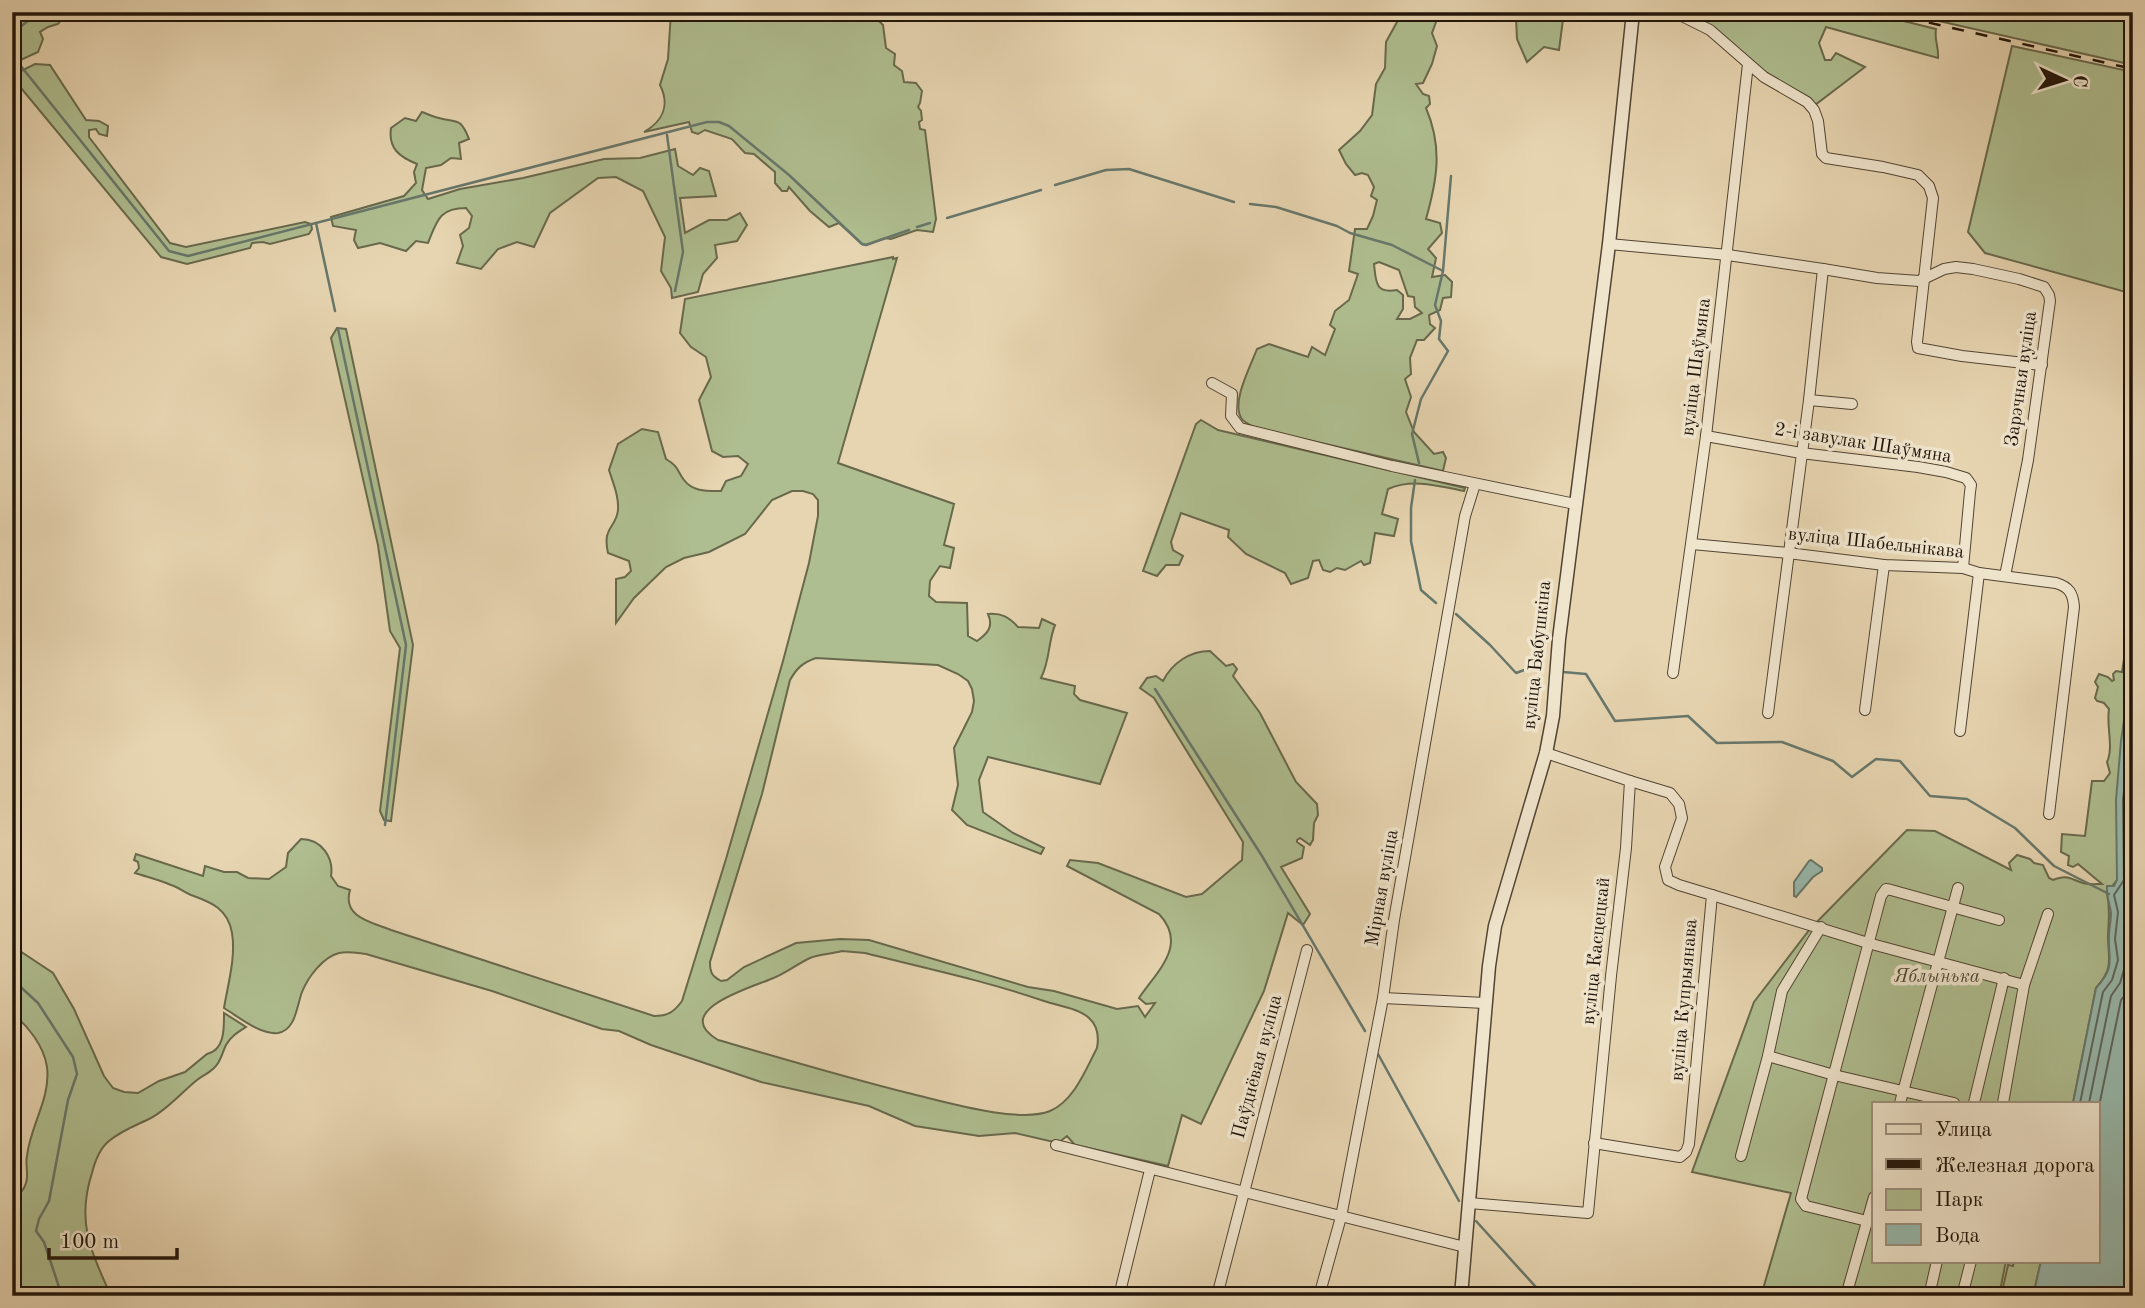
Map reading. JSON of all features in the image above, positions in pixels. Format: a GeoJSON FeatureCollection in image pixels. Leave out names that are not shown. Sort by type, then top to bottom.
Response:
{"type":"FeatureCollection","features":[{"type":"Feature","properties":{"kind":"street","name":"вуліца Бабушкіна"},"geometry":{"type":"LineString","coordinates":[[1461,1296],[1485,1003],[1495,926],[1546,753],[1553,716],[1560,625],[1609,244],[1633,12]]}},
{"type":"Feature","properties":{"kind":"street"},"geometry":{"type":"LineString","coordinates":[[1674,12],[1710,30],[1764,77],[1807,102],[1818,121],[1822,154],[1826,158],[1918,175],[1929,186],[1933,198],[1918,348],[2042,365]]}},
{"type":"Feature","properties":{"kind":"street","name":"вуліца Шаўмяна"},"geometry":{"type":"LineString","coordinates":[[1673,673],[1706,436],[1748,64]]}},
{"type":"Feature","properties":{"kind":"street","name":"Зарэчная вуліца"},"geometry":{"type":"LineString","coordinates":[[1609,244],[1728,255],[1877,278],[1919,281],[1944,269],[1956,267],[2019,279],[2044,287],[2050,301],[2042,365],[2028,460],[2005,576]]}},
{"type":"Feature","properties":{"kind":"street"},"geometry":{"type":"LineString","coordinates":[[1768,713],[1809,400],[1823,269]]}},
{"type":"Feature","properties":{"kind":"street"},"geometry":{"type":"LineString","coordinates":[[1212,383],[1233,394],[1231,416],[1240,428],[1392,466],[1575,504]]}},
{"type":"Feature","properties":{"kind":"street"},"geometry":{"type":"LineString","coordinates":[[1809,400],[1852,404]]}},
{"type":"Feature","properties":{"kind":"street","name":"2-і завулак Шаўмяна"},"geometry":{"type":"LineString","coordinates":[[1706,436],[1801,453],[1918,467],[1966,478],[1970,492],[1963,568]]}},
{"type":"Feature","properties":{"kind":"street","name":"Мірная вуліца"},"geometry":{"type":"LineString","coordinates":[[1319,1296],[1340,1217],[1383,998],[1394,920],[1465,516],[1475,484]]}},
{"type":"Feature","properties":{"kind":"street","name":"вуліца Шабельнікава"},"geometry":{"type":"LineString","coordinates":[[1692,544],[1788,552],[1884,565],[1963,568],[2067,587],[2073,596],[2074,607],[2049,814]]}},
{"type":"Feature","properties":{"kind":"street"},"geometry":{"type":"LineString","coordinates":[[1865,710],[1884,565]]}},
{"type":"Feature","properties":{"kind":"street"},"geometry":{"type":"LineString","coordinates":[[1960,731],[1979,573]]}},
{"type":"Feature","properties":{"kind":"street"},"geometry":{"type":"LineString","coordinates":[[1546,753],[1630,781]]}},
{"type":"Feature","properties":{"kind":"street","name":"вуліца Купрыянава"},"geometry":{"type":"LineString","coordinates":[[1594,1143],[1680,1157],[1686,1153],[1689,1144],[1712,895],[1668,880],[1665,867],[1682,818],[1679,804],[1670,793],[1630,781]]}},
{"type":"Feature","properties":{"kind":"street","name":"вуліца Касцецкай"},"geometry":{"type":"LineString","coordinates":[[1469,1203],[1588,1213],[1626,848],[1630,781]]}},
{"type":"Feature","properties":{"kind":"street"},"geometry":{"type":"LineString","coordinates":[[1900,1102],[1958,888]]}},
{"type":"Feature","properties":{"kind":"street"},"geometry":{"type":"LineString","coordinates":[[1867,1221],[1806,1206],[1801,1199],[1881,896],[1886,889],[1999,920]]}},
{"type":"Feature","properties":{"kind":"street"},"geometry":{"type":"LineString","coordinates":[[1712,895],[1868,943],[2024,985]]}},
{"type":"Feature","properties":{"kind":"street"},"geometry":{"type":"LineString","coordinates":[[2003,1102],[2024,985],[2048,915]]}},
{"type":"Feature","properties":{"kind":"street"},"geometry":{"type":"LineString","coordinates":[[1741,1156],[1782,991],[1821,927]]}},
{"type":"Feature","properties":{"kind":"street","name":"Паўднёвая вуліца"},"geometry":{"type":"LineString","coordinates":[[1217,1296],[1307,950]]}},
{"type":"Feature","properties":{"kind":"street"},"geometry":{"type":"LineString","coordinates":[[1974,1102],[2004,978]]}},
{"type":"Feature","properties":{"kind":"street"},"geometry":{"type":"LineString","coordinates":[[1383,998],[1485,1003]]}},
{"type":"Feature","properties":{"kind":"street"},"geometry":{"type":"LineString","coordinates":[[1768,1056],[1834,1075],[1950,1102]]}},
{"type":"Feature","properties":{"kind":"street"},"geometry":{"type":"LineString","coordinates":[[1056,1145],[1465,1247]]}},
{"type":"Feature","properties":{"kind":"street"},"geometry":{"type":"LineString","coordinates":[[1119,1296],[1150,1170]]}},
{"type":"Feature","properties":{"kind":"street"},"geometry":{"type":"LineString","coordinates":[[1846,1296],[1872,1204]]}},
{"type":"Feature","properties":{"kind":"street"},"geometry":{"type":"LineString","coordinates":[[1929,1296],[1937,1262]]}},
{"type":"Feature","properties":{"kind":"street"},"geometry":{"type":"LineString","coordinates":[[1962,1296],[1971,1262]]}},
{"type":"Feature","properties":{"kind":"green space"},"geometry":{"type":"Polygon","coordinates":[[[12,12],[68,12],[58,24],[40,32],[43,39],[38,52],[12,64],[12,12]]]}},
{"type":"Feature","properties":{"kind":"green space"},"geometry":{"type":"Polygon","coordinates":[[[671,12],[863,12],[864,17],[873,15],[883,25],[886,48],[895,54],[894,65],[902,71],[904,82],[916,83],[922,91],[918,107],[922,120],[919,122],[920,129],[925,130],[936,219],[933,232],[917,230],[891,239],[862,244],[839,223],[829,227],[810,211],[789,187],[787,191],[782,191],[775,183],[775,172],[754,154],[745,153],[732,139],[705,130],[698,134],[692,132],[689,122],[644,132],[656,123],[663,112],[664,99],[660,85],[668,59],[671,12]]]}},
{"type":"Feature","properties":{"kind":"green space"},"geometry":{"type":"Polygon","coordinates":[[[1381,12],[1436,12],[1432,33],[1437,46],[1432,64],[1423,83],[1416,84],[1423,94],[1429,96],[1430,104],[1426,108],[1435,137],[1435,177],[1426,219],[1440,223],[1442,233],[1428,249],[1436,258],[1432,277],[1445,275],[1452,282],[1451,297],[1443,298],[1440,310],[1429,315],[1430,324],[1435,328],[1424,340],[1417,340],[1410,358],[1411,374],[1405,379],[1411,397],[1406,412],[1414,432],[1434,454],[1443,452],[1446,458],[1443,471],[1256,428],[1243,420],[1238,404],[1257,349],[1269,344],[1308,357],[1312,347],[1325,355],[1335,329],[1330,325],[1335,311],[1349,300],[1358,274],[1349,271],[1355,229],[1367,229],[1377,200],[1371,196],[1374,187],[1368,175],[1355,175],[1339,150],[1360,131],[1372,115],[1376,84],[1385,68],[1386,42],[1397,22],[1381,12]],[[1379,262],[1374,264],[1378,285],[1384,290],[1397,290],[1403,295],[1403,309],[1397,319],[1410,319],[1422,313],[1415,307],[1414,297],[1408,296],[1399,270],[1379,262]]]}},
{"type":"Feature","properties":{"kind":"green space"},"geometry":{"type":"Polygon","coordinates":[[[1528,12],[1564,12],[1559,50],[1544,47],[1527,62],[1517,39],[1516,18],[1528,12]]]}},
{"type":"Feature","properties":{"kind":"green space"},"geometry":{"type":"Polygon","coordinates":[[[1681,12],[1867,12],[1936,29],[1938,58],[1826,27],[1819,43],[1825,60],[1831,60],[1836,53],[1865,67],[1815,105],[1765,75],[1681,12]]]}},
{"type":"Feature","properties":{"kind":"green space"},"geometry":{"type":"Polygon","coordinates":[[[1899,12],[2133,12],[2133,65],[1899,12]]]}},
{"type":"Feature","properties":{"kind":"green space"},"geometry":{"type":"Polygon","coordinates":[[[2012,46],[2133,72],[2133,294],[1985,253],[1968,232],[2012,46]]]}},
{"type":"Feature","properties":{"kind":"green space"},"geometry":{"type":"Polygon","coordinates":[[[35,64],[50,65],[86,120],[99,121],[108,126],[107,136],[99,134],[96,129],[89,130],[89,137],[170,243],[186,247],[305,222],[311,224],[309,234],[270,244],[252,243],[250,248],[187,264],[161,257],[16,82],[19,72],[35,64]]]}},
{"type":"Feature","properties":{"kind":"green space"},"geometry":{"type":"Polygon","coordinates":[[[422,112],[458,122],[469,139],[459,143],[461,159],[451,158],[441,165],[426,168],[422,190],[428,199],[460,189],[604,159],[640,158],[675,149],[678,166],[693,175],[700,168],[709,171],[716,196],[680,198],[685,233],[709,220],[727,220],[740,213],[747,225],[737,241],[715,245],[717,258],[703,274],[698,292],[672,298],[671,288],[661,271],[665,237],[643,191],[616,177],[598,178],[550,213],[534,247],[517,242],[498,249],[481,269],[457,263],[463,246],[460,235],[469,228],[472,216],[466,208],[444,213],[428,243],[416,241],[406,251],[380,243],[358,248],[354,240],[356,230],[333,226],[331,217],[404,196],[416,183],[414,172],[417,164],[393,147],[391,128],[405,118],[416,121],[422,112]]]}},
{"type":"Feature","properties":{"kind":"green space"},"geometry":{"type":"Polygon","coordinates":[[[897,258],[838,463],[954,504],[944,545],[954,548],[950,568],[940,566],[930,581],[929,596],[936,602],[967,603],[968,636],[977,641],[986,633],[990,626],[988,614],[1005,616],[1018,627],[1039,628],[1042,619],[1055,625],[1041,678],[1075,686],[1074,694],[1080,700],[1127,713],[1100,784],[988,757],[979,780],[983,812],[1013,833],[1044,848],[1041,854],[967,825],[952,810],[958,785],[954,748],[972,712],[974,701],[968,681],[938,665],[816,658],[803,664],[790,680],[762,794],[710,962],[711,972],[715,977],[721,981],[727,980],[744,967],[796,943],[840,939],[869,940],[1028,987],[1054,991],[1117,1009],[1138,1006],[1145,1017],[1155,1003],[1146,1004],[1139,998],[1167,957],[1171,936],[1167,925],[1159,914],[1067,866],[1070,860],[1098,863],[1186,897],[1202,894],[1242,860],[1243,842],[1154,698],[1140,688],[1147,678],[1156,676],[1163,681],[1177,664],[1195,653],[1210,651],[1226,666],[1233,664],[1237,669],[1233,676],[1260,713],[1296,782],[1317,804],[1318,815],[1314,823],[1313,840],[1310,845],[1300,838],[1297,840],[1304,847],[1302,858],[1281,867],[1310,914],[1303,925],[1288,913],[1264,991],[1201,1124],[1182,1115],[1168,1166],[1075,1145],[1067,1136],[1058,1143],[1015,1133],[979,1136],[915,1126],[869,1106],[761,1082],[651,1045],[619,1031],[602,1029],[492,991],[366,954],[342,952],[327,959],[308,980],[289,1027],[278,1033],[271,1033],[250,1025],[224,1008],[233,942],[230,924],[222,912],[176,887],[135,873],[139,868],[138,862],[134,860],[136,854],[203,876],[205,866],[224,872],[237,872],[248,878],[269,879],[286,867],[288,853],[301,839],[308,840],[325,850],[330,862],[331,876],[338,886],[350,890],[350,907],[367,921],[654,1016],[670,1013],[676,1008],[682,1001],[726,859],[783,661],[809,563],[818,516],[818,500],[813,494],[792,491],[772,500],[745,534],[709,552],[684,558],[666,567],[634,598],[616,623],[616,579],[625,577],[631,571],[629,561],[608,553],[607,544],[608,533],[618,510],[617,495],[609,470],[618,444],[642,429],[658,432],[666,459],[675,466],[688,484],[701,490],[721,491],[726,481],[741,476],[748,464],[738,456],[723,457],[712,451],[699,400],[711,377],[706,357],[691,347],[680,333],[685,299],[897,258]],[[842,951],[814,957],[776,977],[733,994],[708,1010],[703,1019],[705,1029],[718,1040],[860,1080],[960,1106],[1019,1115],[1050,1111],[1066,1100],[1078,1084],[1097,1048],[1096,1028],[1089,1018],[1079,1012],[978,981],[865,953],[842,951]]]}},
{"type":"Feature","properties":{"kind":"green space"},"geometry":{"type":"Polygon","coordinates":[[[337,328],[346,329],[413,645],[391,821],[384,820],[380,811],[400,648],[390,631],[378,545],[331,338],[337,328]]]}},
{"type":"Feature","properties":{"kind":"green space"},"geometry":{"type":"Polygon","coordinates":[[[1201,420],[1218,430],[1465,488],[1464,491],[1416,483],[1388,489],[1382,514],[1398,519],[1394,536],[1375,533],[1370,563],[1364,565],[1361,561],[1345,570],[1337,568],[1330,572],[1323,570],[1319,560],[1313,561],[1308,578],[1291,584],[1285,573],[1246,554],[1228,537],[1229,530],[1181,513],[1171,542],[1173,550],[1183,556],[1179,565],[1166,565],[1157,576],[1143,571],[1196,424],[1201,420]]]}},
{"type":"Feature","properties":{"kind":"green space","name":"Яблынька"},"geometry":{"type":"Polygon","coordinates":[[[2133,600],[2133,656],[2130,668],[2117,880],[2107,893],[2109,965],[2096,988],[2073,1102],[1872,1102],[1872,1262],[2006,1262],[1999,1296],[1761,1296],[1791,1193],[1692,1172],[1754,1002],[1810,929],[1907,830],[1935,831],[2011,870],[2009,863],[2017,855],[2043,865],[2049,878],[2053,880],[2066,877],[2085,884],[2102,884],[2078,864],[2073,867],[2068,865],[2069,856],[2061,852],[2062,834],[2085,836],[2092,781],[2104,781],[2110,773],[2107,762],[2110,750],[2109,709],[2095,698],[2098,687],[2095,682],[2099,674],[2112,681],[2116,671],[2122,672],[2133,600]]]}},
{"type":"Feature","properties":{"kind":"green space"},"geometry":{"type":"Polygon","coordinates":[[[12,942],[20,951],[53,973],[74,1009],[104,1076],[113,1088],[124,1092],[138,1093],[159,1081],[185,1072],[213,1052],[222,1038],[224,1013],[246,1027],[230,1039],[212,1070],[157,1114],[114,1137],[98,1156],[87,1191],[86,1222],[97,1265],[111,1296],[26,1296],[12,1279],[12,1199],[21,1192],[26,1183],[29,1145],[46,1090],[47,1067],[39,1044],[12,1013],[12,942]]]}},
{"type":"Feature","properties":{"kind":"green space"},"geometry":{"type":"Polygon","coordinates":[[[2014,1262],[2041,1262],[2033,1296],[2001,1296],[2008,1265],[2013,1266],[2014,1262]]]}},
{"type":"Feature","properties":{"kind":"water"},"geometry":{"type":"Polygon","coordinates":[[[2133,656],[2133,1296],[2033,1296],[2041,1262],[2100,1262],[2100,1102],[2073,1102],[2096,988],[2110,963],[2111,913],[2107,886],[2114,886],[2117,880],[2116,800],[2133,656]]]}},
{"type":"Feature","properties":{"kind":"water"},"geometry":{"type":"Polygon","coordinates":[[[1811,860],[1822,868],[1822,871],[1813,877],[1796,897],[1794,882],[1811,860]]]}},
{"type":"Feature","properties":{"kind":"waterway"},"geometry":{"type":"LineString","coordinates":[[12,33],[40,12]]}},
{"type":"Feature","properties":{"kind":"waterway"},"geometry":{"type":"LineString","coordinates":[[12,55],[169,251],[188,256],[707,122],[719,122],[729,126],[789,175],[862,244],[866,245],[909,230]]}},
{"type":"Feature","properties":{"kind":"waterway"},"geometry":{"type":"LineString","coordinates":[[667,135],[683,252],[675,291]]}},
{"type":"Feature","properties":{"kind":"waterway"},"geometry":{"type":"LineString","coordinates":[[1055,185],[1106,170],[1129,169],[1234,202]]}},
{"type":"Feature","properties":{"kind":"waterway"},"geometry":{"type":"LineString","coordinates":[[1419,463],[1412,434],[1421,399],[1448,351],[1439,339],[1441,321],[1435,305],[1443,271],[1451,176]]}},
{"type":"Feature","properties":{"kind":"waterway"},"geometry":{"type":"LineString","coordinates":[[947,218],[1041,190]]}},
{"type":"Feature","properties":{"kind":"waterway"},"geometry":{"type":"LineString","coordinates":[[1250,204],[1276,207],[1392,245],[1443,271]]}},
{"type":"Feature","properties":{"kind":"waterway"},"geometry":{"type":"LineString","coordinates":[[316,223],[335,311]]}},
{"type":"Feature","properties":{"kind":"waterway"},"geometry":{"type":"LineString","coordinates":[[917,227],[930,223]]}},
{"type":"Feature","properties":{"kind":"waterway"},"geometry":{"type":"LineString","coordinates":[[338,329],[406,645],[385,825]]}},
{"type":"Feature","properties":{"kind":"waterway"},"geometry":{"type":"LineString","coordinates":[[1415,480],[1411,508],[1411,541],[1421,590],[1436,603]]}},
{"type":"Feature","properties":{"kind":"waterway"},"geometry":{"type":"LineString","coordinates":[[1456,614],[1516,673],[1527,669],[1542,670]]}},
{"type":"Feature","properties":{"kind":"waterway"},"geometry":{"type":"LineString","coordinates":[[1563,672],[1586,674],[1615,721],[1688,716],[1717,743],[1782,742],[1833,761],[1852,777],[1876,759],[1900,761],[1930,796],[1967,799],[2015,828],[2054,866],[2109,894]]}},
{"type":"Feature","properties":{"kind":"waterway"},"geometry":{"type":"LineString","coordinates":[[1155,689],[1262,856],[1365,1031]]}},
{"type":"Feature","properties":{"kind":"waterway"},"geometry":{"type":"LineString","coordinates":[[12,979],[38,1003],[73,1057],[77,1074],[68,1100],[49,1201],[36,1231],[44,1242],[62,1296]]}},
{"type":"Feature","properties":{"kind":"waterway"},"geometry":{"type":"LineString","coordinates":[[1378,1054],[1459,1201]]}},
{"type":"Feature","properties":{"kind":"waterway"},"geometry":{"type":"LineString","coordinates":[[1476,1221],[1544,1296]]}},
{"type":"Feature","properties":{"kind":"railway"},"geometry":{"type":"LineString","coordinates":[[1882,12],[2133,69]]}}]}
